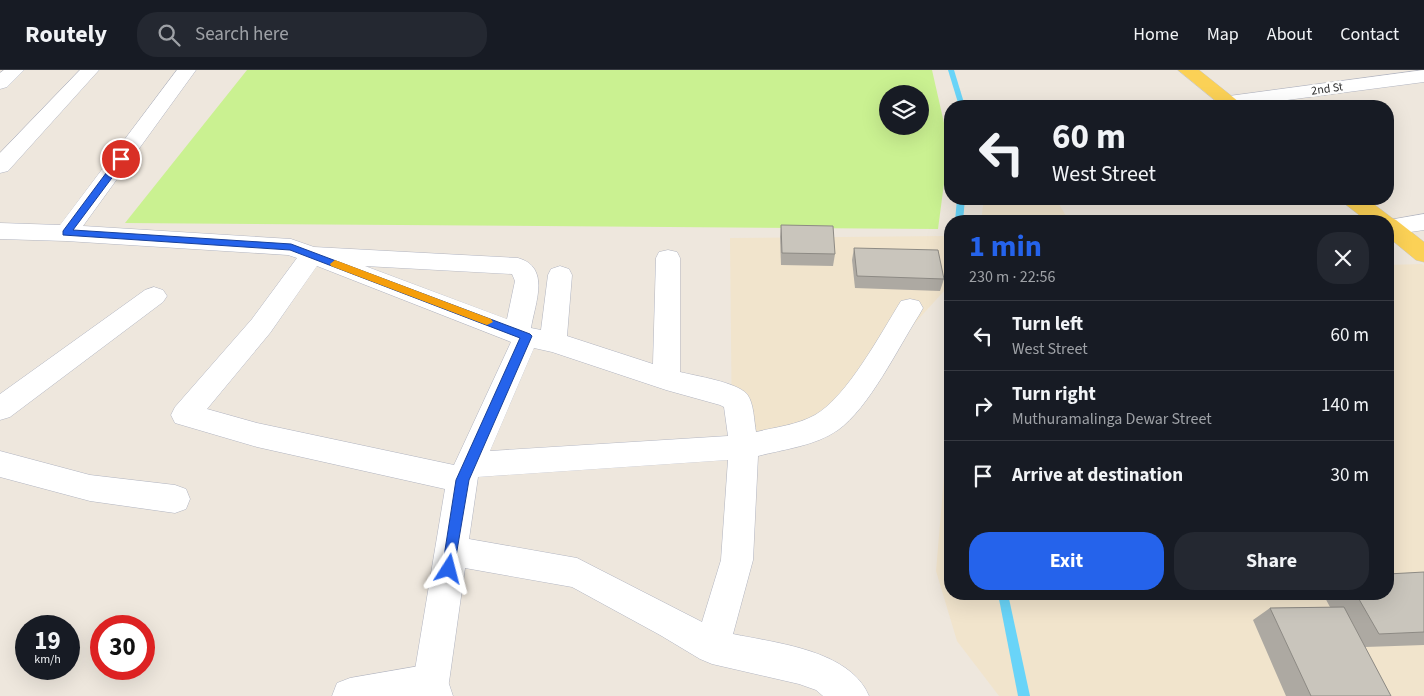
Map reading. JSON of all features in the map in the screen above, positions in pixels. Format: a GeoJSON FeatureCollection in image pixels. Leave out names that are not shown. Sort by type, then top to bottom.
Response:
{"type":"FeatureCollection","features":[{"type":"Feature","properties":{"kind":"main road"},"geometry":{"type":"LineString","coordinates":[[1187,70],[1227,100]]}},
{"type":"Feature","properties":{"kind":"main road"},"geometry":{"type":"LineString","coordinates":[[1361,205],[1373,215]]}},
{"type":"Feature","properties":{"kind":"main road"},"geometry":{"type":"LineString","coordinates":[[1394,231],[1424,254]]}},
{"type":"Feature","properties":{"kind":"street"},"geometry":{"type":"LineString","coordinates":[[0,83],[15,70]]}},
{"type":"Feature","properties":{"kind":"street"},"geometry":{"type":"LineString","coordinates":[[0,166],[90,70]]}},
{"type":"Feature","properties":{"kind":"street"},"geometry":{"type":"LineString","coordinates":[[66,233],[187,70]]}},
{"type":"Feature","properties":{"kind":"street","name":"2nd St"},"geometry":{"type":"LineString","coordinates":[[1259,100],[1424,76]]}},
{"type":"Feature","properties":{"kind":"street"},"geometry":{"type":"LineString","coordinates":[[1394,224],[1424,222]]}},
{"type":"Feature","properties":{"kind":"street"},"geometry":{"type":"LineString","coordinates":[[0,231],[66,233],[291,247],[532,337],[666,379],[728,396],[737,402],[744,447],[736,560],[712,647]]}},
{"type":"Feature","properties":{"kind":"street"},"geometry":{"type":"LineString","coordinates":[[312,255],[518,266],[526,273],[532,337]]}},
{"type":"Feature","properties":{"kind":"street"},"geometry":{"type":"LineString","coordinates":[[312,255],[261,326],[185,415],[257,435],[466,473],[744,447],[807,432],[827,422],[842,410],[910,308]]}},
{"type":"Feature","properties":{"kind":"street"},"geometry":{"type":"LineString","coordinates":[[666,379],[668,258]]}},
{"type":"Feature","properties":{"kind":"street"},"geometry":{"type":"LineString","coordinates":[[350,696],[433,689],[452,551],[466,473],[560,275]]}},
{"type":"Feature","properties":{"kind":"street"},"geometry":{"type":"LineString","coordinates":[[0,409],[154,296]]}},
{"type":"Feature","properties":{"kind":"street"},"geometry":{"type":"LineString","coordinates":[[0,464],[90,488],[176,499]]}},
{"type":"Feature","properties":{"kind":"street"},"geometry":{"type":"LineString","coordinates":[[452,551],[577,573],[672,623],[712,647],[799,666],[826,676],[852,696]]}},
{"type":"Feature","properties":{"kind":"shaded area"},"geometry":{"type":"Polygon","coordinates":[[[983,205],[1060,205],[1065,215],[982,215],[983,205]]]}},
{"type":"Feature","properties":{"kind":"shaded area"},"geometry":{"type":"Polygon","coordinates":[[[944,236],[944,291],[841,404],[823,417],[732,438],[730,238],[944,236]]]}},
{"type":"Feature","properties":{"kind":"shaded area"},"geometry":{"type":"Polygon","coordinates":[[[1422,264],[1424,266],[1424,696],[999,696],[957,641],[945,600],[1394,600],[1394,265],[1422,264]]]}},
{"type":"Feature","properties":{"kind":"shaded area"},"geometry":{"type":"Polygon","coordinates":[[[944,477],[944,598],[936,571],[944,477]]]}},
{"type":"Feature","properties":{"kind":"green space"},"geometry":{"type":"Polygon","coordinates":[[[247,70],[932,70],[944,123],[944,183],[938,229],[125,223],[247,70]]]}},
{"type":"Feature","properties":{"kind":"building"},"geometry":{"type":"Polygon","coordinates":[[[781,225],[833,226],[835,254],[782,253],[781,225]]]}},
{"type":"Feature","properties":{"kind":"building"},"geometry":{"type":"Polygon","coordinates":[[[854,248],[938,250],[944,279],[857,276],[854,248]]]}},
{"type":"Feature","properties":{"kind":"building"},"geometry":{"type":"Polygon","coordinates":[[[1424,572],[1424,632],[1379,634],[1359,600],[1394,600],[1394,574],[1424,572]]]}},
{"type":"Feature","properties":{"kind":"building"},"geometry":{"type":"Polygon","coordinates":[[[1344,607],[1391,696],[1311,696],[1270,608],[1344,607]]]}},
{"type":"Feature","properties":{"kind":"waterway"},"geometry":{"type":"LineString","coordinates":[[951,70],[960,100]]}},
{"type":"Feature","properties":{"kind":"waterway"},"geometry":{"type":"LineString","coordinates":[[960,205],[960,215]]}},
{"type":"Feature","properties":{"kind":"waterway"},"geometry":{"type":"LineString","coordinates":[[1004,600],[1024,696]]}},
{"type":"Feature","properties":{"kind":"slow traffic"},"geometry":{"type":"LineString","coordinates":[[335,264],[487,322]]}},
{"type":"Feature","properties":{"kind":"route"},"geometry":{"type":"LineString","coordinates":[[121,159],[66,233],[291,247],[526,336],[462,480],[449,569]]}}]}
